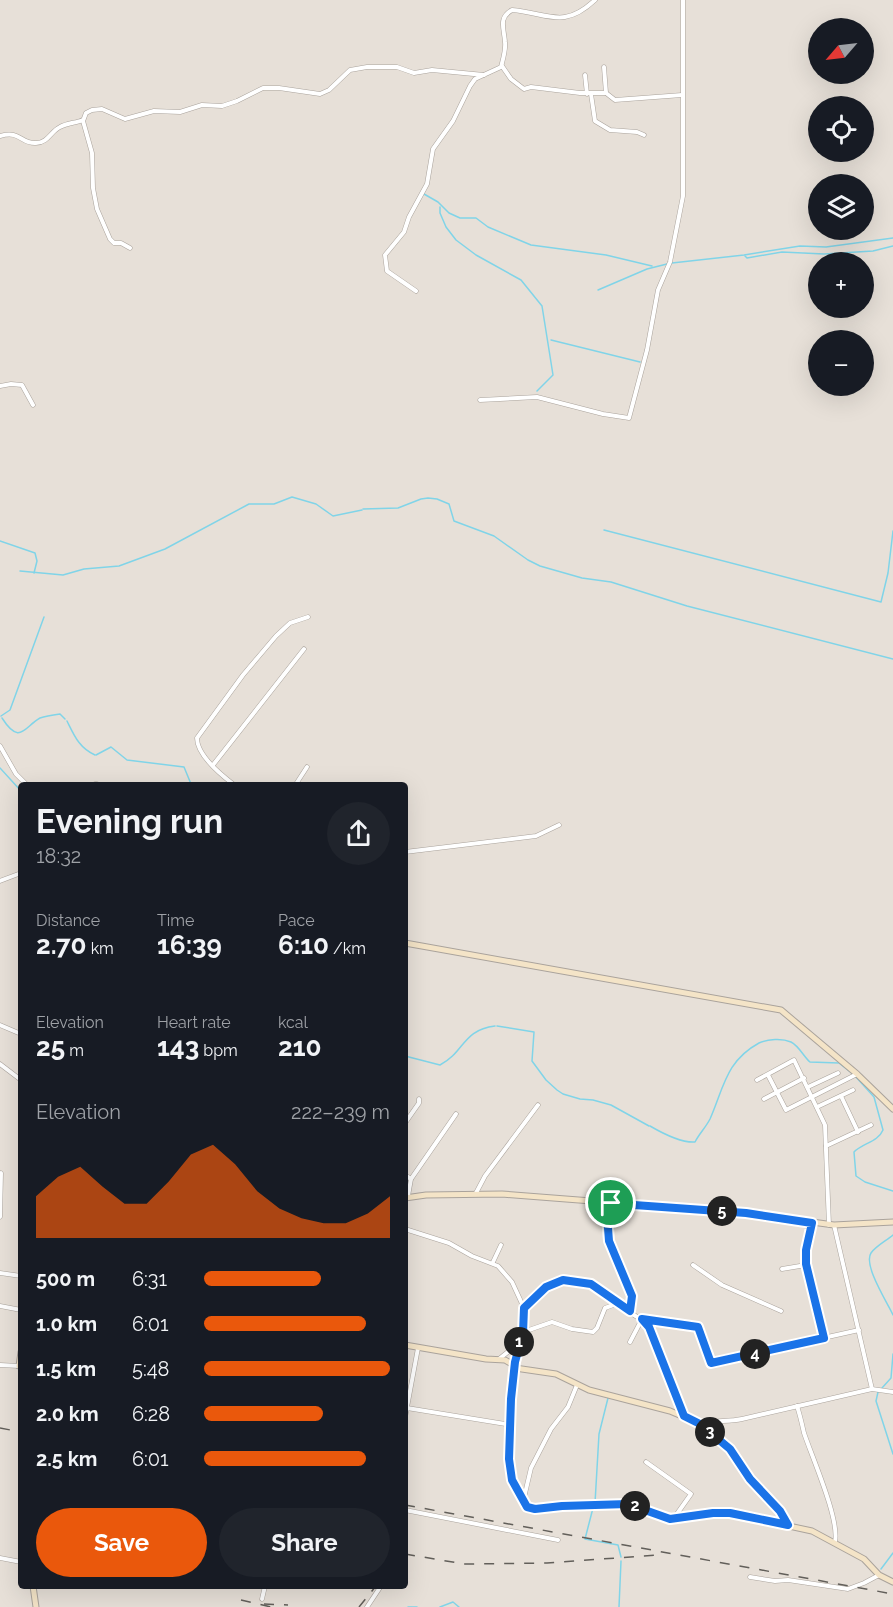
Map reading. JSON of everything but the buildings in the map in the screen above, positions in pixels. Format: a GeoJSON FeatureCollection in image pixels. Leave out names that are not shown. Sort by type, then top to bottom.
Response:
{"type":"FeatureCollection","features":[{"type":"Feature","properties":{"kind":"street"},"geometry":{"type":"LineString","coordinates":[[416,291],[387,271],[385,255],[404,232],[409,217],[424,192],[433,149],[453,121],[472,82],[501,65],[506,45],[502,21],[509,10],[552,17],[578,15],[595,0]]}},
{"type":"Feature","properties":{"kind":"street"},"geometry":{"type":"LineString","coordinates":[[480,400],[537,397],[603,414],[629,418],[647,350],[658,290],[669,263],[683,196],[683,0]]}},
{"type":"Feature","properties":{"kind":"street"},"geometry":{"type":"LineString","coordinates":[[501,65],[522,88],[589,94],[606,93],[615,100],[682,95]]}},
{"type":"Feature","properties":{"kind":"street"},"geometry":{"type":"LineString","coordinates":[[0,136],[15,134],[27,141],[39,143],[47,139],[59,127],[83,120],[89,111],[98,109],[124,119],[154,111],[180,111],[202,105],[222,106],[267,88],[320,94],[329,90],[350,70],[358,68],[397,67],[414,73],[432,70],[484,75]]}},
{"type":"Feature","properties":{"kind":"street"},"geometry":{"type":"LineString","coordinates":[[604,67],[606,93]]}},
{"type":"Feature","properties":{"kind":"street"},"geometry":{"type":"LineString","coordinates":[[585,75],[595,121],[610,130],[637,132],[644,135]]}},
{"type":"Feature","properties":{"kind":"street"},"geometry":{"type":"LineString","coordinates":[[83,120],[92,153],[93,188],[100,219],[111,241],[130,248]]}},
{"type":"Feature","properties":{"kind":"street"},"geometry":{"type":"LineString","coordinates":[[0,386],[21,384],[33,405]]}},
{"type":"Feature","properties":{"kind":"street"},"geometry":{"type":"LineString","coordinates":[[231,782],[213,765],[197,743],[198,735],[276,636],[290,623],[308,616]]}},
{"type":"Feature","properties":{"kind":"street"},"geometry":{"type":"LineString","coordinates":[[213,765],[304,649]]}},
{"type":"Feature","properties":{"kind":"street"},"geometry":{"type":"LineString","coordinates":[[0,746],[16,774],[24,782]]}},
{"type":"Feature","properties":{"kind":"street"},"geometry":{"type":"LineString","coordinates":[[297,782],[307,767]]}},
{"type":"Feature","properties":{"kind":"street"},"geometry":{"type":"LineString","coordinates":[[408,852],[536,836],[559,825]]}},
{"type":"Feature","properties":{"kind":"street"},"geometry":{"type":"LineString","coordinates":[[0,881],[18,874]]}},
{"type":"Feature","properties":{"kind":"street"},"geometry":{"type":"LineString","coordinates":[[408,944],[776,1008],[785,1012],[857,1074],[893,1109]]}},
{"type":"Feature","properties":{"kind":"street"},"geometry":{"type":"LineString","coordinates":[[0,1025],[18,1033]]}},
{"type":"Feature","properties":{"kind":"street"},"geometry":{"type":"LineString","coordinates":[[757,1080],[794,1060],[825,1125],[831,1225],[872,1389]]}},
{"type":"Feature","properties":{"kind":"street"},"geometry":{"type":"LineString","coordinates":[[0,1064],[18,1078]]}},
{"type":"Feature","properties":{"kind":"street"},"geometry":{"type":"LineString","coordinates":[[808,1087],[838,1073]]}},
{"type":"Feature","properties":{"kind":"street"},"geometry":{"type":"LineString","coordinates":[[768,1074],[786,1110],[857,1074]]}},
{"type":"Feature","properties":{"kind":"street"},"geometry":{"type":"LineString","coordinates":[[764,1099],[804,1078]]}},
{"type":"Feature","properties":{"kind":"street"},"geometry":{"type":"LineString","coordinates":[[817,1107],[853,1090]]}},
{"type":"Feature","properties":{"kind":"street"},"geometry":{"type":"LineString","coordinates":[[841,1096],[858,1132]]}},
{"type":"Feature","properties":{"kind":"street"},"geometry":{"type":"LineString","coordinates":[[408,1119],[419,1103],[419,1099]]}},
{"type":"Feature","properties":{"kind":"street"},"geometry":{"type":"LineString","coordinates":[[476,1193],[485,1176],[538,1105]]}},
{"type":"Feature","properties":{"kind":"street"},"geometry":{"type":"LineString","coordinates":[[408,1192],[411,1179],[456,1114]]}},
{"type":"Feature","properties":{"kind":"street"},"geometry":{"type":"LineString","coordinates":[[826,1146],[872,1125]]}},
{"type":"Feature","properties":{"kind":"street"},"geometry":{"type":"LineString","coordinates":[[0,1217],[1,1173]]}},
{"type":"Feature","properties":{"kind":"street"},"geometry":{"type":"LineString","coordinates":[[408,1197],[476,1193],[746,1213],[831,1225],[893,1222]]}},
{"type":"Feature","properties":{"kind":"street"},"geometry":{"type":"LineString","coordinates":[[606,1203],[609,1241],[632,1296],[630,1311]]}},
{"type":"Feature","properties":{"kind":"street"},"geometry":{"type":"LineString","coordinates":[[812,1223],[806,1250],[806,1265],[824,1338]]}},
{"type":"Feature","properties":{"kind":"street"},"geometry":{"type":"LineString","coordinates":[[408,1230],[449,1243],[472,1256],[493,1262],[512,1282],[524,1308],[523,1333],[519,1342],[511,1399],[512,1425],[509,1450],[511,1475],[527,1507],[535,1509],[628,1504],[674,1519],[713,1513],[730,1513],[813,1531],[864,1559],[879,1575],[893,1582]]}},
{"type":"Feature","properties":{"kind":"street"},"geometry":{"type":"LineString","coordinates":[[493,1262],[501,1245]]}},
{"type":"Feature","properties":{"kind":"street"},"geometry":{"type":"LineString","coordinates":[[693,1265],[722,1285],[781,1311]]}},
{"type":"Feature","properties":{"kind":"street"},"geometry":{"type":"LineString","coordinates":[[782,1269],[806,1265]]}},
{"type":"Feature","properties":{"kind":"street"},"geometry":{"type":"LineString","coordinates":[[0,1273],[18,1276]]}},
{"type":"Feature","properties":{"kind":"street"},"geometry":{"type":"LineString","coordinates":[[524,1308],[546,1287],[563,1280],[591,1284],[616,1304],[642,1319],[649,1327],[684,1416]]}},
{"type":"Feature","properties":{"kind":"street"},"geometry":{"type":"LineString","coordinates":[[523,1333],[552,1322],[593,1332],[605,1308],[616,1304]]}},
{"type":"Feature","properties":{"kind":"street"},"geometry":{"type":"LineString","coordinates":[[0,1306],[18,1309]]}},
{"type":"Feature","properties":{"kind":"street"},"geometry":{"type":"LineString","coordinates":[[642,1319],[698,1327],[711,1363],[859,1330]]}},
{"type":"Feature","properties":{"kind":"street"},"geometry":{"type":"LineString","coordinates":[[630,1342],[642,1319]]}},
{"type":"Feature","properties":{"kind":"street"},"geometry":{"type":"LineString","coordinates":[[496,1360],[506,1355],[519,1342]]}},
{"type":"Feature","properties":{"kind":"street"},"geometry":{"type":"LineString","coordinates":[[408,1346],[509,1361],[515,1368],[556,1374],[589,1390],[684,1416],[700,1424],[732,1451],[750,1479],[775,1505],[788,1525]]}},
{"type":"Feature","properties":{"kind":"street"},"geometry":{"type":"LineString","coordinates":[[408,1403],[418,1348]]}},
{"type":"Feature","properties":{"kind":"street"},"geometry":{"type":"LineString","coordinates":[[0,1365],[18,1366]]}},
{"type":"Feature","properties":{"kind":"street"},"geometry":{"type":"LineString","coordinates":[[523,1502],[531,1468],[551,1429],[568,1407],[577,1385]]}},
{"type":"Feature","properties":{"kind":"street"},"geometry":{"type":"LineString","coordinates":[[700,1424],[735,1421],[872,1389],[893,1392]]}},
{"type":"Feature","properties":{"kind":"street"},"geometry":{"type":"LineString","coordinates":[[797,1406],[824,1486],[835,1530],[835,1542]]}},
{"type":"Feature","properties":{"kind":"street"},"geometry":{"type":"LineString","coordinates":[[408,1408],[512,1425]]}},
{"type":"Feature","properties":{"kind":"street"},"geometry":{"type":"LineString","coordinates":[[646,1462],[691,1494],[674,1519]]}},
{"type":"Feature","properties":{"kind":"street"},"geometry":{"type":"LineString","coordinates":[[408,1511],[558,1540]]}},
{"type":"Feature","properties":{"kind":"street"},"geometry":{"type":"LineString","coordinates":[[0,1558],[18,1561]]}},
{"type":"Feature","properties":{"kind":"street"},"geometry":{"type":"LineString","coordinates":[[750,1577],[848,1589],[879,1575]]}},
{"type":"Feature","properties":{"kind":"street"},"geometry":{"type":"LineString","coordinates":[[33,1589],[36,1607]]}},
{"type":"Feature","properties":{"kind":"street"},"geometry":{"type":"LineString","coordinates":[[262,1599],[264,1589]]}},
{"type":"Feature","properties":{"kind":"street"},"geometry":{"type":"LineString","coordinates":[[368,1607],[379,1589]]}},
{"type":"Feature","properties":{"kind":"waterway"},"geometry":{"type":"LineString","coordinates":[[424,194],[438,202],[449,213],[460,218],[476,218],[488,227],[531,245],[606,255],[652,266]]}},
{"type":"Feature","properties":{"kind":"waterway"},"geometry":{"type":"LineString","coordinates":[[440,207],[446,227],[456,240],[476,255],[521,280],[542,306],[553,375],[537,391]]}},
{"type":"Feature","properties":{"kind":"waterway"},"geometry":{"type":"LineString","coordinates":[[672,263],[800,246],[826,247],[893,238]]}},
{"type":"Feature","properties":{"kind":"waterway"},"geometry":{"type":"LineString","coordinates":[[745,256],[747,258],[782,252],[824,254],[873,251],[893,246]]}},
{"type":"Feature","properties":{"kind":"waterway"},"geometry":{"type":"LineString","coordinates":[[598,290],[647,269],[667,264]]}},
{"type":"Feature","properties":{"kind":"waterway"},"geometry":{"type":"LineString","coordinates":[[551,340],[640,362]]}},
{"type":"Feature","properties":{"kind":"waterway"},"geometry":{"type":"LineString","coordinates":[[20,571],[63,575],[84,569],[119,566],[165,549],[249,504],[274,504],[292,497],[316,504],[333,516],[362,510]]}},
{"type":"Feature","properties":{"kind":"waterway"},"geometry":{"type":"LineString","coordinates":[[363,509],[398,508],[421,499],[437,499],[449,504],[454,521],[494,536],[540,566],[582,578],[611,582],[687,606],[893,659]]}},
{"type":"Feature","properties":{"kind":"waterway"},"geometry":{"type":"LineString","coordinates":[[604,530],[881,602],[888,573],[893,531]]}},
{"type":"Feature","properties":{"kind":"waterway"},"geometry":{"type":"LineString","coordinates":[[0,541],[35,553],[37,561],[34,573]]}},
{"type":"Feature","properties":{"kind":"waterway"},"geometry":{"type":"LineString","coordinates":[[1,716],[10,710],[44,617]]}},
{"type":"Feature","properties":{"kind":"waterway"},"geometry":{"type":"LineString","coordinates":[[2,718],[13,731],[18,733],[42,717],[60,714],[65,719]]}},
{"type":"Feature","properties":{"kind":"waterway"},"geometry":{"type":"LineString","coordinates":[[67,721],[81,745],[95,755]]}},
{"type":"Feature","properties":{"kind":"waterway"},"geometry":{"type":"LineString","coordinates":[[96,755],[111,747],[127,760],[184,767],[190,782]]}},
{"type":"Feature","properties":{"kind":"waterway"},"geometry":{"type":"LineString","coordinates":[[0,768],[18,788]]}},
{"type":"Feature","properties":{"kind":"waterway"},"geometry":{"type":"LineString","coordinates":[[408,1057],[440,1065],[476,1032],[495,1026]]}},
{"type":"Feature","properties":{"kind":"waterway"},"geometry":{"type":"LineString","coordinates":[[497,1026],[534,1032],[532,1061],[546,1080],[563,1094],[611,1105],[649,1126]]}},
{"type":"Feature","properties":{"kind":"waterway"},"geometry":{"type":"LineString","coordinates":[[650,1126],[678,1139],[695,1142],[710,1119],[727,1076],[739,1058],[759,1043],[779,1040],[791,1042],[810,1062],[839,1063],[853,1074]]}},
{"type":"Feature","properties":{"kind":"waterway"},"geometry":{"type":"LineString","coordinates":[[856,1077],[874,1097],[883,1130],[878,1137],[854,1152],[856,1176],[865,1182],[893,1191]]}},
{"type":"Feature","properties":{"kind":"waterway"},"geometry":{"type":"LineString","coordinates":[[893,1235],[873,1250],[869,1259],[881,1293],[893,1315]]}},
{"type":"Feature","properties":{"kind":"waterway"},"geometry":{"type":"LineString","coordinates":[[882,1388],[891,1378],[893,1354]]}},
{"type":"Feature","properties":{"kind":"waterway"},"geometry":{"type":"LineString","coordinates":[[878,1392],[876,1401],[893,1454]]}},
{"type":"Feature","properties":{"kind":"waterway"},"geometry":{"type":"LineString","coordinates":[[595,1503],[599,1434],[608,1398]]}},
{"type":"Feature","properties":{"kind":"waterway"},"geometry":{"type":"LineString","coordinates":[[593,1508],[585,1539],[618,1545],[621,1557]]}},
{"type":"Feature","properties":{"kind":"waterway"},"geometry":{"type":"LineString","coordinates":[[881,1569],[893,1553]]}},
{"type":"Feature","properties":{"kind":"waterway"},"geometry":{"type":"LineString","coordinates":[[619,1607],[621,1561]]}},
{"type":"Feature","properties":{"kind":"waterway"},"geometry":{"type":"LineString","coordinates":[[440,1607],[453,1602],[459,1607]]}},
{"type":"Feature","properties":{"kind":"waterway"},"geometry":{"type":"LineString","coordinates":[[408,1607],[417,1607]]}},
{"type":"Feature","properties":{"kind":"railway"},"geometry":{"type":"LineString","coordinates":[[0,1428],[18,1431]]}},
{"type":"Feature","properties":{"kind":"railway"},"geometry":{"type":"LineString","coordinates":[[408,1506],[893,1594]]}},
{"type":"Feature","properties":{"kind":"railway"},"geometry":{"type":"LineString","coordinates":[[408,1555],[464,1564],[547,1563],[657,1555]]}},
{"type":"Feature","properties":{"kind":"railway"},"geometry":{"type":"LineString","coordinates":[[359,1607],[374,1589]]}},
{"type":"Feature","properties":{"kind":"railway"},"geometry":{"type":"LineString","coordinates":[[241,1600],[271,1607]]}},
{"type":"Feature","properties":{"kind":"railway"},"geometry":{"type":"LineString","coordinates":[[264,1604],[288,1605]]}},
{"type":"Feature","properties":{"kind":"route"},"geometry":{"type":"LineString","coordinates":[[606,1203],[611,1203],[746,1213],[812,1223],[806,1250],[806,1264],[824,1338],[711,1363],[698,1327],[648,1318],[642,1319],[649,1327],[684,1416],[700,1424],[730,1449],[750,1479],[780,1511],[788,1525],[730,1513],[670,1519],[628,1504],[533,1509],[527,1507],[521,1499],[512,1480],[509,1450],[512,1427],[511,1399],[515,1362],[523,1333],[524,1308],[546,1287],[563,1280],[591,1284],[616,1304],[630,1311],[632,1296],[609,1241],[606,1203]]}}]}
